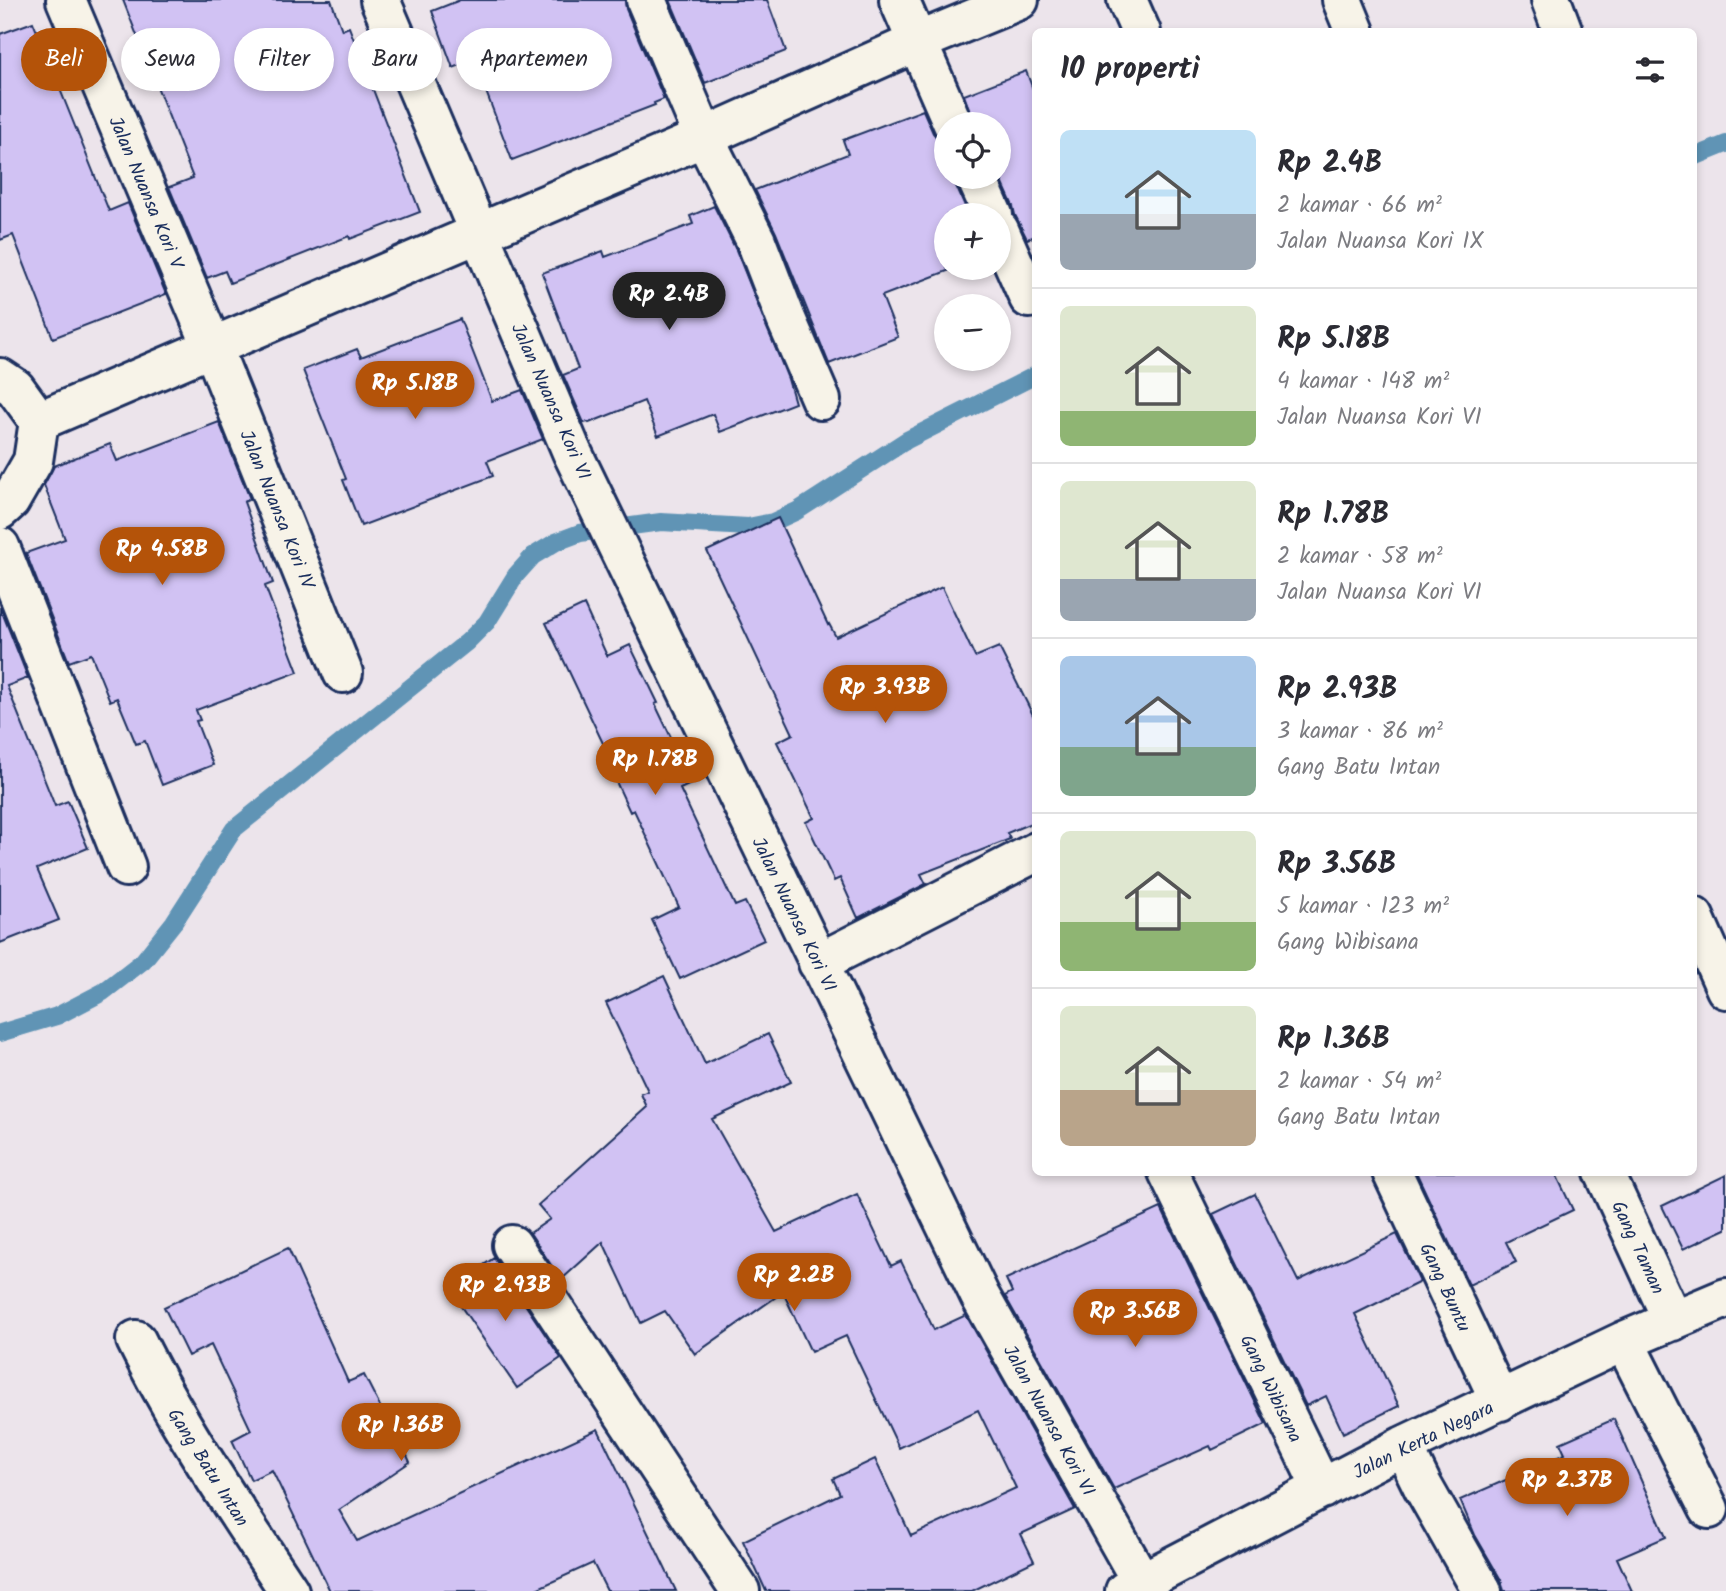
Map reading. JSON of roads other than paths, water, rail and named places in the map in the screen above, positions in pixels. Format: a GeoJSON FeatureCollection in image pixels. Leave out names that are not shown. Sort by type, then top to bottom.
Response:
{"type":"FeatureCollection","features":[{"type":"Feature","properties":{"kind":"street","name":"Jalan Nuansa Kori V"},"geometry":{"type":"LineString","coordinates":[[66,0],[212,346]]}},
{"type":"Feature","properties":{"kind":"street","name":"Jalan Nuansa Kori VI"},"geometry":{"type":"LineString","coordinates":[[380,0],[572,452],[980,1296],[1133,1586]]}},
{"type":"Feature","properties":{"kind":"street"},"geometry":{"type":"LineString","coordinates":[[646,0],[704,137],[756,241],[821,400]]}},
{"type":"Feature","properties":{"kind":"street"},"geometry":{"type":"LineString","coordinates":[[899,0],[948,112]]}},
{"type":"Feature","properties":{"kind":"street"},"geometry":{"type":"LineString","coordinates":[[39,421],[704,137],[917,41],[1018,0]]}},
{"type":"Feature","properties":{"kind":"street"},"geometry":{"type":"LineString","coordinates":[[1127,0],[1139,28]]}},
{"type":"Feature","properties":{"kind":"street"},"geometry":{"type":"LineString","coordinates":[[1342,0],[1353,28]]}},
{"type":"Feature","properties":{"kind":"street"},"geometry":{"type":"LineString","coordinates":[[1551,0],[1562,28]]}},
{"type":"Feature","properties":{"kind":"street"},"geometry":{"type":"LineString","coordinates":[[1011,257],[1029,298]]}},
{"type":"Feature","properties":{"kind":"street","name":"Jalan Nuansa Kori IV"},"geometry":{"type":"LineString","coordinates":[[212,346],[343,673]]}},
{"type":"Feature","properties":{"kind":"street"},"geometry":{"type":"LineString","coordinates":[[0,378],[15,388],[39,421],[33,461],[10,501],[0,510]]}},
{"type":"Feature","properties":{"kind":"street"},"geometry":{"type":"LineString","coordinates":[[0,547],[127,867]]}},
{"type":"Feature","properties":{"kind":"street"},"geometry":{"type":"LineString","coordinates":[[818,963],[1032,854]]}},
{"type":"Feature","properties":{"kind":"street"},"geometry":{"type":"LineString","coordinates":[[1697,924],[1726,989]]}},
{"type":"Feature","properties":{"kind":"street","name":"Gang Wibisana"},"geometry":{"type":"LineString","coordinates":[[1170,1176],[1322,1489]]}},
{"type":"Feature","properties":{"kind":"street","name":"Gang Buntu"},"geometry":{"type":"LineString","coordinates":[[1394,1176],[1500,1401]]}},
{"type":"Feature","properties":{"kind":"street","name":"Gang Taman"},"geometry":{"type":"LineString","coordinates":[[1606,1176],[1673,1321]]}},
{"type":"Feature","properties":{"kind":"street"},"geometry":{"type":"LineString","coordinates":[[512,1245],[740,1591]]}},
{"type":"Feature","properties":{"kind":"street","name":"Jalan Kerta Negara"},"geometry":{"type":"LineString","coordinates":[[1133,1586],[1403,1446],[1624,1342],[1726,1298]]}},
{"type":"Feature","properties":{"kind":"street","name":"Gang Batu Intan"},"geometry":{"type":"LineString","coordinates":[[136,1340],[167,1401],[289,1591]]}},
{"type":"Feature","properties":{"kind":"street"},"geometry":{"type":"LineString","coordinates":[[1624,1342],[1709,1509]]}},
{"type":"Feature","properties":{"kind":"street"},"geometry":{"type":"LineString","coordinates":[[1403,1446],[1423,1488],[1482,1591]]}},
{"type":"Feature","properties":{"kind":"waterway"},"geometry":{"type":"LineString","coordinates":[[1697,156],[1726,144]]}},
{"type":"Feature","properties":{"kind":"waterway"},"geometry":{"type":"LineString","coordinates":[[0,1033],[57,1016],[103,992],[143,961],[174,922],[234,829],[467,642],[487,622],[516,575],[533,556],[556,542],[580,533],[661,522],[748,527],[773,522],[797,511],[907,440],[1032,377]]}}]}
